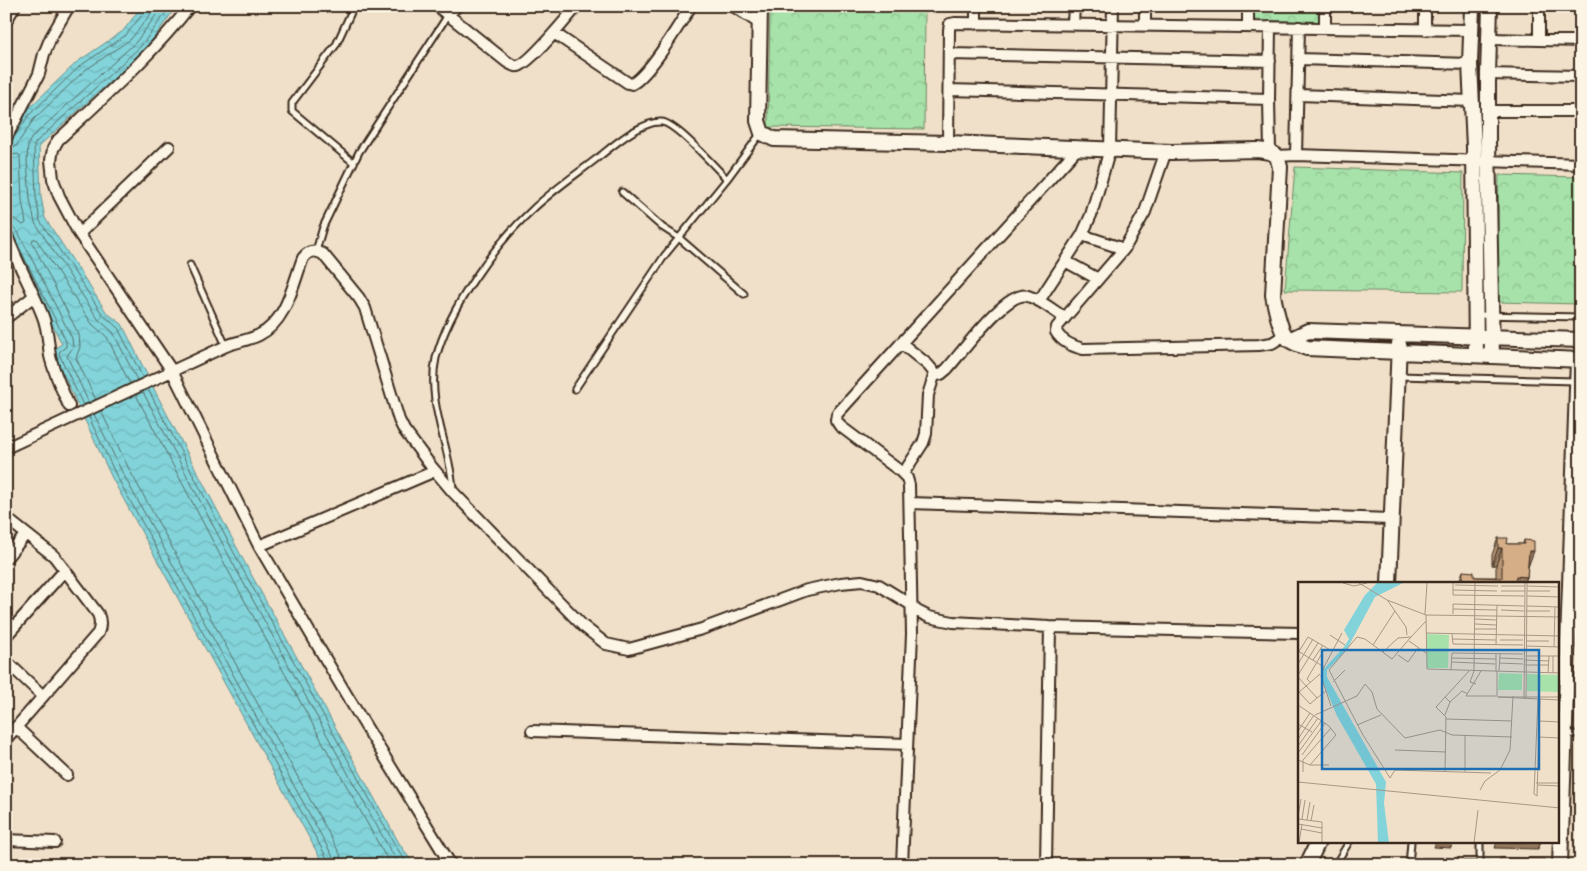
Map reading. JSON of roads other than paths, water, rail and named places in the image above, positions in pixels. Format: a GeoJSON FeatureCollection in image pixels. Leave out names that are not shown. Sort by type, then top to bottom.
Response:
{"type":"FeatureCollection","features":[{"type":"Feature","properties":{"kind":"street"},"geometry":{"type":"LineString","coordinates":[[6,21],[15,6]]}},
{"type":"Feature","properties":{"kind":"street"},"geometry":{"type":"LineString","coordinates":[[6,138],[10,120],[39,74],[51,37],[69,6]]}},
{"type":"Feature","properties":{"kind":"street"},"geometry":{"type":"LineString","coordinates":[[190,6],[138,65],[58,140],[53,149],[51,160],[53,179],[59,196],[80,234],[170,372],[259,546],[346,694],[451,865]]}},
{"type":"Feature","properties":{"kind":"street"},"geometry":{"type":"LineString","coordinates":[[437,6],[507,62],[515,66],[520,66],[578,6]]}},
{"type":"Feature","properties":{"kind":"street"},"geometry":{"type":"LineString","coordinates":[[449,14],[456,6]]}},
{"type":"Feature","properties":{"kind":"street"},"geometry":{"type":"LineString","coordinates":[[554,32],[628,84],[632,84],[644,73],[670,40],[691,6]]}},
{"type":"Feature","properties":{"kind":"street"},"geometry":{"type":"LineString","coordinates":[[733,6],[759,23]]}},
{"type":"Feature","properties":{"kind":"street"},"geometry":{"type":"LineString","coordinates":[[760,6],[758,121],[762,133],[774,139],[1581,164]]}},
{"type":"Feature","properties":{"kind":"street"},"geometry":{"type":"LineString","coordinates":[[976,6],[976,24]]}},
{"type":"Feature","properties":{"kind":"street"},"geometry":{"type":"LineString","coordinates":[[1073,24],[1074,6]]}},
{"type":"Feature","properties":{"kind":"street"},"geometry":{"type":"LineString","coordinates":[[1039,301],[1082,234],[1091,215],[1110,149],[1113,6]]}},
{"type":"Feature","properties":{"kind":"street"},"geometry":{"type":"LineString","coordinates":[[1145,6],[1145,25]]}},
{"type":"Feature","properties":{"kind":"street"},"geometry":{"type":"LineString","coordinates":[[1248,6],[1248,27]]}},
{"type":"Feature","properties":{"kind":"street"},"geometry":{"type":"LineString","coordinates":[[1325,6],[1325,28]]}},
{"type":"Feature","properties":{"kind":"street"},"geometry":{"type":"LineString","coordinates":[[1425,6],[1425,30]]}},
{"type":"Feature","properties":{"kind":"street"},"geometry":{"type":"LineString","coordinates":[[1472,6],[1470,64],[1472,101],[1482,161],[1492,356]]}},
{"type":"Feature","properties":{"kind":"street"},"geometry":{"type":"LineString","coordinates":[[1476,355],[1482,161],[1488,110],[1490,6]]}},
{"type":"Feature","properties":{"kind":"street"},"geometry":{"type":"LineString","coordinates":[[1539,6],[1539,40]]}},
{"type":"Feature","properties":{"kind":"street"},"geometry":{"type":"LineString","coordinates":[[948,143],[950,24],[1113,24],[1471,30]]}},
{"type":"Feature","properties":{"kind":"street"},"geometry":{"type":"LineString","coordinates":[[1270,27],[1269,99],[1274,154],[1280,167],[1273,295],[1287,338],[1307,348],[1579,360],[1561,734],[1560,865]]}},
{"type":"Feature","properties":{"kind":"street"},"geometry":{"type":"LineString","coordinates":[[1296,154],[1299,27]]}},
{"type":"Feature","properties":{"kind":"street"},"geometry":{"type":"LineString","coordinates":[[1490,39],[1581,41]]}},
{"type":"Feature","properties":{"kind":"street"},"geometry":{"type":"LineString","coordinates":[[950,54],[1270,61]]}},
{"type":"Feature","properties":{"kind":"street"},"geometry":{"type":"LineString","coordinates":[[1299,59],[1470,64]]}},
{"type":"Feature","properties":{"kind":"street"},"geometry":{"type":"LineString","coordinates":[[1488,74],[1581,76]]}},
{"type":"Feature","properties":{"kind":"street"},"geometry":{"type":"LineString","coordinates":[[949,90],[1269,99]]}},
{"type":"Feature","properties":{"kind":"street"},"geometry":{"type":"LineString","coordinates":[[1298,95],[1472,101]]}},
{"type":"Feature","properties":{"kind":"street"},"geometry":{"type":"LineString","coordinates":[[1488,110],[1581,112]]}},
{"type":"Feature","properties":{"kind":"street"},"geometry":{"type":"LineString","coordinates":[[80,234],[169,146]]}},
{"type":"Feature","properties":{"kind":"street"},"geometry":{"type":"LineString","coordinates":[[902,865],[912,634],[909,485],[907,478],[903,474],[840,426],[836,420],[837,414],[1078,148]]}},
{"type":"Feature","properties":{"kind":"street"},"geometry":{"type":"LineString","coordinates":[[1166,151],[1146,212],[1124,249],[1057,327],[1057,336],[1070,345],[1083,349],[1259,345],[1272,343],[1308,331],[1581,340]]}},
{"type":"Feature","properties":{"kind":"street"},"geometry":{"type":"LineString","coordinates":[[6,233],[47,328],[50,356],[69,406]]}},
{"type":"Feature","properties":{"kind":"street"},"geometry":{"type":"LineString","coordinates":[[1082,234],[1124,249]]}},
{"type":"Feature","properties":{"kind":"street"},"geometry":{"type":"LineString","coordinates":[[6,448],[226,346],[259,335],[270,328],[283,312],[303,258],[307,253],[316,251],[324,254],[360,298],[365,308],[402,427],[435,471],[454,492],[584,626],[606,644],[629,649],[702,629],[807,590],[862,581],[880,585],[910,604],[917,611],[929,617],[953,622],[1050,627],[1298,633]]}},
{"type":"Feature","properties":{"kind":"street"},"geometry":{"type":"LineString","coordinates":[[1064,261],[1098,279]]}},
{"type":"Feature","properties":{"kind":"street"},"geometry":{"type":"LineString","coordinates":[[934,376],[947,370],[1000,308],[1021,295],[1027,295],[1039,301],[1065,318]]}},
{"type":"Feature","properties":{"kind":"street"},"geometry":{"type":"LineString","coordinates":[[6,318],[34,296]]}},
{"type":"Feature","properties":{"kind":"street"},"geometry":{"type":"LineString","coordinates":[[1388,582],[1400,333]]}},
{"type":"Feature","properties":{"kind":"street"},"geometry":{"type":"LineString","coordinates":[[901,343],[928,365],[933,371],[934,376],[928,395],[926,434],[923,443],[903,474]]}},
{"type":"Feature","properties":{"kind":"street"},"geometry":{"type":"LineString","coordinates":[[259,546],[435,471]]}},
{"type":"Feature","properties":{"kind":"street"},"geometry":{"type":"LineString","coordinates":[[910,503],[1391,519]]}},
{"type":"Feature","properties":{"kind":"street"},"geometry":{"type":"LineString","coordinates":[[6,518],[54,556],[98,614],[101,621],[98,633],[6,739]]}},
{"type":"Feature","properties":{"kind":"street"},"geometry":{"type":"LineString","coordinates":[[6,558],[26,534]]}},
{"type":"Feature","properties":{"kind":"street"},"geometry":{"type":"LineString","coordinates":[[6,636],[65,570]]}},
{"type":"Feature","properties":{"kind":"street"},"geometry":{"type":"LineString","coordinates":[[1046,865],[1050,627]]}},
{"type":"Feature","properties":{"kind":"street"},"geometry":{"type":"LineString","coordinates":[[6,661],[43,696]]}},
{"type":"Feature","properties":{"kind":"street"},"geometry":{"type":"LineString","coordinates":[[16,727],[67,774]]}},
{"type":"Feature","properties":{"kind":"street"},"geometry":{"type":"LineString","coordinates":[[532,730],[907,744]]}},
{"type":"Feature","properties":{"kind":"street"},"geometry":{"type":"LineString","coordinates":[[6,840],[55,842]]}},
{"type":"Feature","properties":{"kind":"street"},"geometry":{"type":"LineString","coordinates":[[1307,865],[1317,844]]}},
{"type":"Feature","properties":{"kind":"lane"},"geometry":{"type":"LineString","coordinates":[[354,6],[336,45],[292,103],[292,110],[298,117],[354,163]]}},
{"type":"Feature","properties":{"kind":"lane"},"geometry":{"type":"LineString","coordinates":[[316,251],[322,227],[358,152],[449,14]]}},
{"type":"Feature","properties":{"kind":"lane"},"geometry":{"type":"LineString","coordinates":[[454,492],[452,476],[436,412],[433,388],[436,360],[449,321],[506,235],[546,198],[618,142],[652,122],[664,122],[677,130],[727,179]]}},
{"type":"Feature","properties":{"kind":"lane"},"geometry":{"type":"LineString","coordinates":[[574,389],[679,238],[762,133]]}},
{"type":"Feature","properties":{"kind":"lane"},"geometry":{"type":"LineString","coordinates":[[622,192],[744,294]]}},
{"type":"Feature","properties":{"kind":"lane"},"geometry":{"type":"LineString","coordinates":[[190,265],[226,346]]}},
{"type":"Feature","properties":{"kind":"lane"},"geometry":{"type":"LineString","coordinates":[[1476,315],[1581,317]]}},
{"type":"Feature","properties":{"kind":"lane"},"geometry":{"type":"LineString","coordinates":[[1397,376],[1579,382]]}},
{"type":"Feature","properties":{"kind":"lane"},"geometry":{"type":"LineString","coordinates":[[1561,734],[1581,734]]}},
{"type":"Feature","properties":{"kind":"lane"},"geometry":{"type":"LineString","coordinates":[[1335,865],[1348,844]]}},
{"type":"Feature","properties":{"kind":"lane"},"geometry":{"type":"LineString","coordinates":[[1409,865],[1410,844]]}},
{"type":"Feature","properties":{"kind":"lane"},"geometry":{"type":"LineString","coordinates":[[1480,844],[1480,865]]}},
{"type":"Feature","properties":{"kind":"lane"},"geometry":{"type":"LineString","coordinates":[[1414,865],[1489,865]]}},
{"type":"Feature","properties":{"kind":"water"},"geometry":{"type":"Polygon","coordinates":[[[142,6],[177,6],[145,50],[39,146],[41,197],[45,218],[107,313],[122,324],[246,565],[399,843],[414,865],[324,865],[112,478],[52,350],[62,344],[6,231],[6,141],[25,112],[77,62],[123,31],[142,6]]]}}]}
